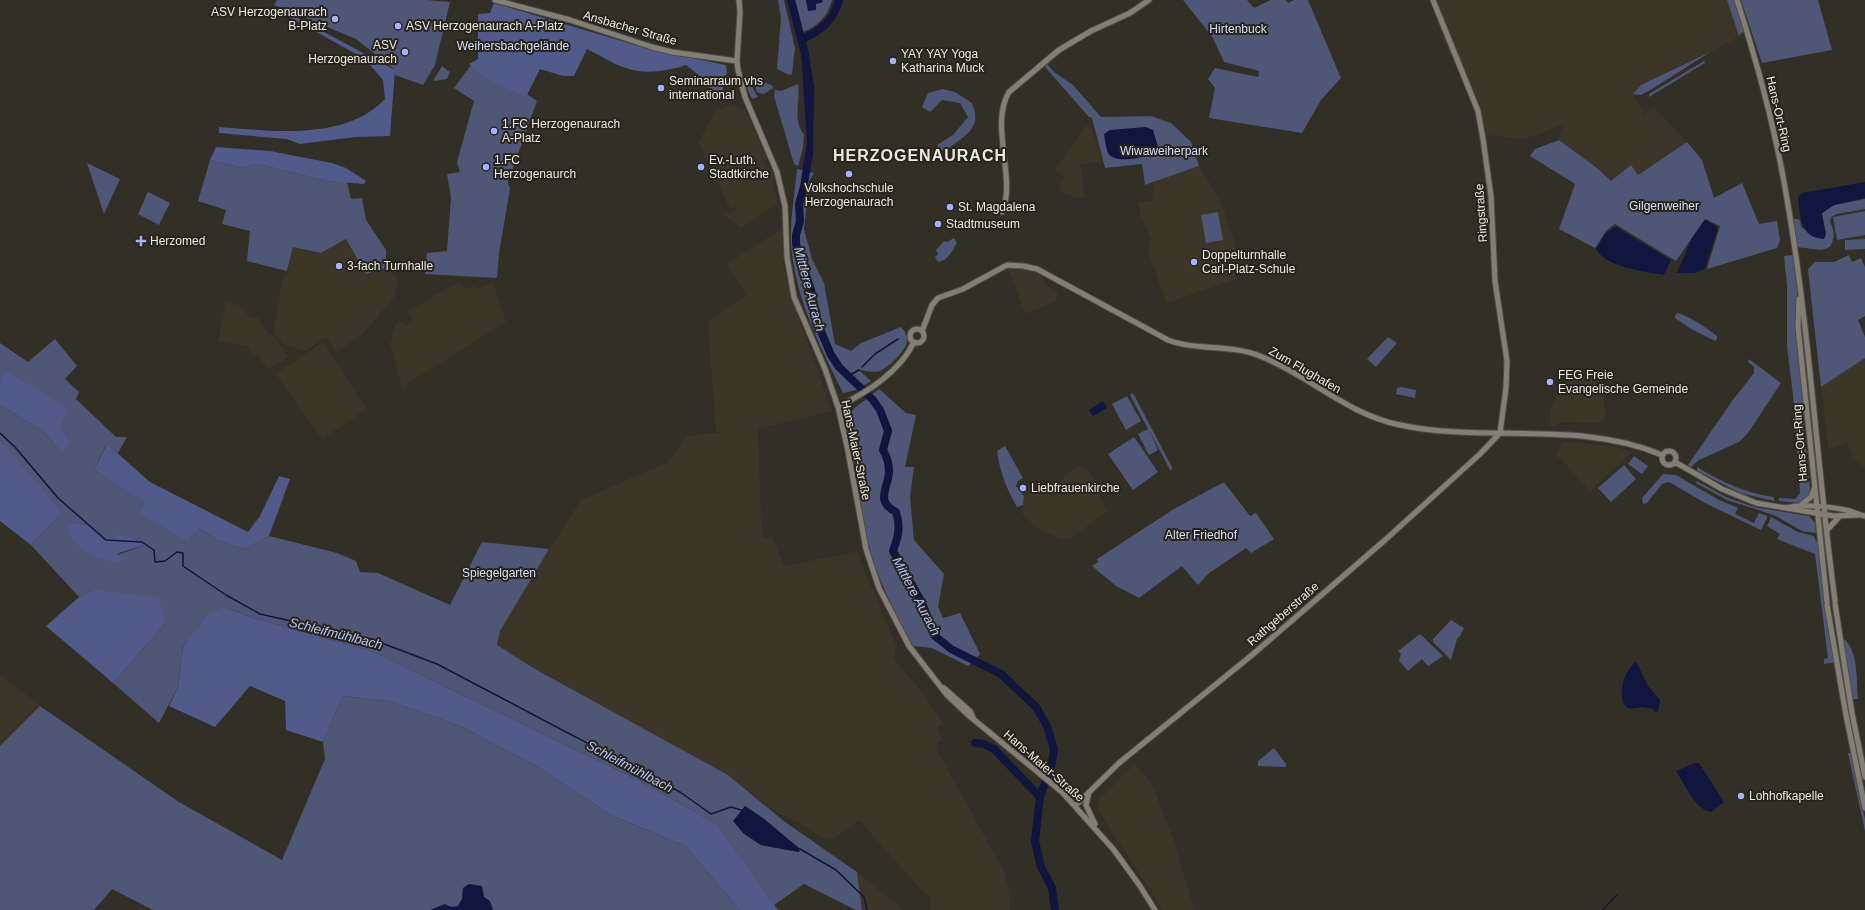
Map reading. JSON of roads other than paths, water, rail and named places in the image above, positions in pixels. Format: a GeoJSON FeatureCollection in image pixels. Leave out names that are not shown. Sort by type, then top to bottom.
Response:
{"type":"FeatureCollection","features":[{"type":"Feature","properties":{"kind":"street","name":"Ansbacher Straße"},"geometry":{"type":"LineString","coordinates":[[495,0],[570,20],[652,47],[672,52],[737,62]]}},
{"type":"Feature","properties":{"kind":"street","name":"Hans-Maier-Straße"},"geometry":{"type":"LineString","coordinates":[[739,0],[740,26],[737,62],[746,97],[779,178],[785,206],[787,257],[794,297],[825,369],[838,407],[867,552],[879,588],[909,646],[957,706],[974,718],[1039,772],[1075,806],[1099,832],[1140,886],[1155,910]]}},
{"type":"Feature","properties":{"kind":"street"},"geometry":{"type":"LineString","coordinates":[[1002,212],[1006,197],[1002,135],[1005,98],[1009,92],[1059,50],[1091,31],[1130,13],[1149,0]]}},
{"type":"Feature","properties":{"kind":"street","name":"Ringstraße"},"geometry":{"type":"LineString","coordinates":[[1433,0],[1478,111],[1482,136],[1491,196],[1496,281],[1507,361],[1506,388],[1500,433]]}},
{"type":"Feature","properties":{"kind":"street","name":"Hans-Ort-Ring"},"geometry":{"type":"LineString","coordinates":[[1737,0],[1750,41],[1771,122],[1787,198],[1800,282],[1835,602],[1852,713],[1865,777]]}},
{"type":"Feature","properties":{"kind":"street","name":"Zum Flughafen"},"geometry":{"type":"LineString","coordinates":[[922,331],[935,300],[964,289],[1007,265],[1031,267],[1164,338],[1180,344],[1223,347],[1258,355],[1284,367],[1344,404],[1381,420],[1443,433],[1500,433],[1611,439],[1646,448],[1662,455]]}},
{"type":"Feature","properties":{"kind":"street","name":"Hans-Ort-Ring"},"geometry":{"type":"LineString","coordinates":[[1800,282],[1798,327],[1827,603],[1846,715],[1865,808]]}},
{"type":"Feature","properties":{"kind":"street"},"geometry":{"type":"LineString","coordinates":[[918,329],[922,331],[924,336],[922,340],[914,342],[910,337],[912,332],[918,329]]}},
{"type":"Feature","properties":{"kind":"street"},"geometry":{"type":"LineString","coordinates":[[838,407],[859,396],[877,383],[905,357],[914,342]]}},
{"type":"Feature","properties":{"kind":"street","name":"Rathgeberstraße"},"geometry":{"type":"LineString","coordinates":[[1075,806],[1119,763],[1252,655],[1385,540],[1474,459],[1500,433]]}},
{"type":"Feature","properties":{"kind":"street"},"geometry":{"type":"LineString","coordinates":[[1668,451],[1672,452],[1676,457],[1675,462],[1670,466],[1665,465],[1661,460],[1662,455],[1668,451]]}},
{"type":"Feature","properties":{"kind":"street"},"geometry":{"type":"LineString","coordinates":[[1675,462],[1722,489],[1744,499],[1770,506],[1817,513],[1847,517],[1858,515],[1865,516]]}},
{"type":"Feature","properties":{"kind":"street"},"geometry":{"type":"LineString","coordinates":[[1801,505],[1811,497],[1814,488]]}},
{"type":"Feature","properties":{"kind":"street"},"geometry":{"type":"LineString","coordinates":[[1786,508],[1801,505],[1816,506],[1850,511],[1858,515]]}},
{"type":"Feature","properties":{"kind":"street"},"geometry":{"type":"LineString","coordinates":[[1827,530],[1841,516]]}},
{"type":"Feature","properties":{"kind":"street"},"geometry":{"type":"LineString","coordinates":[[1090,792],[1086,805],[1088,813],[1099,832]]}},
{"type":"Feature","properties":{"kind":"waterway","name":"Mittlere Aurach"},"geometry":{"type":"LineString","coordinates":[[791,0],[805,54],[808,77]]}},
{"type":"Feature","properties":{"kind":"waterway","name":"Mittlere Aurach"},"geometry":{"type":"LineString","coordinates":[[801,40],[815,33],[830,20],[839,0]]}},
{"type":"Feature","properties":{"kind":"waterway","name":"Mittlere Aurach"},"geometry":{"type":"LineString","coordinates":[[803,190],[799,204],[800,221],[796,235],[796,244],[811,290],[818,324],[831,355],[839,367],[873,400],[880,410],[888,431],[883,450],[889,465],[884,498],[889,508],[896,512],[898,517],[898,532],[893,551],[922,603],[935,636],[951,649],[1001,674],[1036,707],[1047,726],[1054,749],[1052,762],[1040,797],[1035,841],[1041,867],[1052,888],[1055,910]]}},
{"type":"Feature","properties":{"kind":"waterway"},"geometry":{"type":"LineString","coordinates":[[862,367],[875,354],[898,339]]}},
{"type":"Feature","properties":{"kind":"waterway"},"geometry":{"type":"LineString","coordinates":[[850,375],[859,370]]}},
{"type":"Feature","properties":{"kind":"waterway","name":"Schleifmühlbach"},"geometry":{"type":"LineString","coordinates":[[0,433],[15,447],[58,498],[106,540],[142,542],[154,550],[155,562],[165,561],[177,552],[183,553],[183,566],[226,595],[260,614],[371,639],[437,664],[680,792],[711,814],[731,807],[741,810]]}},
{"type":"Feature","properties":{"kind":"waterway","name":"Mittlere Aurach"},"geometry":{"type":"LineString","coordinates":[[975,743],[984,744],[994,749],[1040,797]]}},
{"type":"Feature","properties":{"kind":"waterway","name":"Schleifmühlbach"},"geometry":{"type":"LineString","coordinates":[[800,849],[836,870],[864,897],[867,910]]}},
{"type":"Feature","properties":{"kind":"waterway"},"geometry":{"type":"LineString","coordinates":[[1602,910],[1617,895]]}},
{"type":"Feature","properties":{"kind":"place","name":"ASV Herzogenaurach B-Platz"},"geometry":{"type":"Point","coordinates":[335,19]}},
{"type":"Feature","properties":{"kind":"place","name":"ASV Herzogenaurach A-Platz"},"geometry":{"type":"Point","coordinates":[398,26]}},
{"type":"Feature","properties":{"kind":"place","name":"ASV Herzogenaurach"},"geometry":{"type":"Point","coordinates":[405,52]}},
{"type":"Feature","properties":{"kind":"place","name":"YAY YAY Yoga Katharina Muck"},"geometry":{"type":"Point","coordinates":[893,61]}},
{"type":"Feature","properties":{"kind":"place","name":"Seminarraum vhs international"},"geometry":{"type":"Point","coordinates":[661,88]}},
{"type":"Feature","properties":{"kind":"place","name":"1.FC Herzogenaurach A-Platz"},"geometry":{"type":"Point","coordinates":[494,131]}},
{"type":"Feature","properties":{"kind":"place","name":"1.FC Herzogenaurch"},"geometry":{"type":"Point","coordinates":[486,167]}},
{"type":"Feature","properties":{"kind":"place","name":"Ev.-Luth. Stadtkirche"},"geometry":{"type":"Point","coordinates":[701,167]}},
{"type":"Feature","properties":{"kind":"place","name":"Volkshochschule Herzogenaurach"},"geometry":{"type":"Point","coordinates":[849,174]}},
{"type":"Feature","properties":{"kind":"place","name":"St. Magdalena"},"geometry":{"type":"Point","coordinates":[950,207]}},
{"type":"Feature","properties":{"kind":"place","name":"Stadtmuseum"},"geometry":{"type":"Point","coordinates":[938,224]}},
{"type":"Feature","properties":{"kind":"place","name":"Herzomed"},"geometry":{"type":"Point","coordinates":[141,241]}},
{"type":"Feature","properties":{"kind":"place","name":"Doppelturnhalle Carl-Platz-Schule"},"geometry":{"type":"Point","coordinates":[1194,262]}},
{"type":"Feature","properties":{"kind":"place","name":"3-fach Turnhalle"},"geometry":{"type":"Point","coordinates":[339,266]}},
{"type":"Feature","properties":{"kind":"place","name":"FEG Freie Evangelische Gemeinde"},"geometry":{"type":"Point","coordinates":[1550,382]}},
{"type":"Feature","properties":{"kind":"place","name":"Liebfrauenkirche"},"geometry":{"type":"Point","coordinates":[1023,488]}},
{"type":"Feature","properties":{"kind":"place","name":"Lohhofkapelle"},"geometry":{"type":"Point","coordinates":[1741,796]}},
{"type":"Feature","properties":{"kind":"district","name":"HERZOGENAURACH"},"geometry":{"type":"Point","coordinates":[920,155]}},
{"type":"Feature","properties":{"kind":"park label","name":"Hirtenbuck"},"geometry":{"type":"Point","coordinates":[1238,29]}},
{"type":"Feature","properties":{"kind":"park label","name":"Weihersbachgelände"},"geometry":{"type":"Point","coordinates":[513,46]}},
{"type":"Feature","properties":{"kind":"park label","name":"Wiwaweiherpark"},"geometry":{"type":"Point","coordinates":[1164,151]}},
{"type":"Feature","properties":{"kind":"park label","name":"Gilgenweiher"},"geometry":{"type":"Point","coordinates":[1664,206]}},
{"type":"Feature","properties":{"kind":"park label","name":"Alter Friedhof"},"geometry":{"type":"Point","coordinates":[1201,535]}},
{"type":"Feature","properties":{"kind":"park label","name":"Spiegelgarten"},"geometry":{"type":"Point","coordinates":[499,573]}}]}
